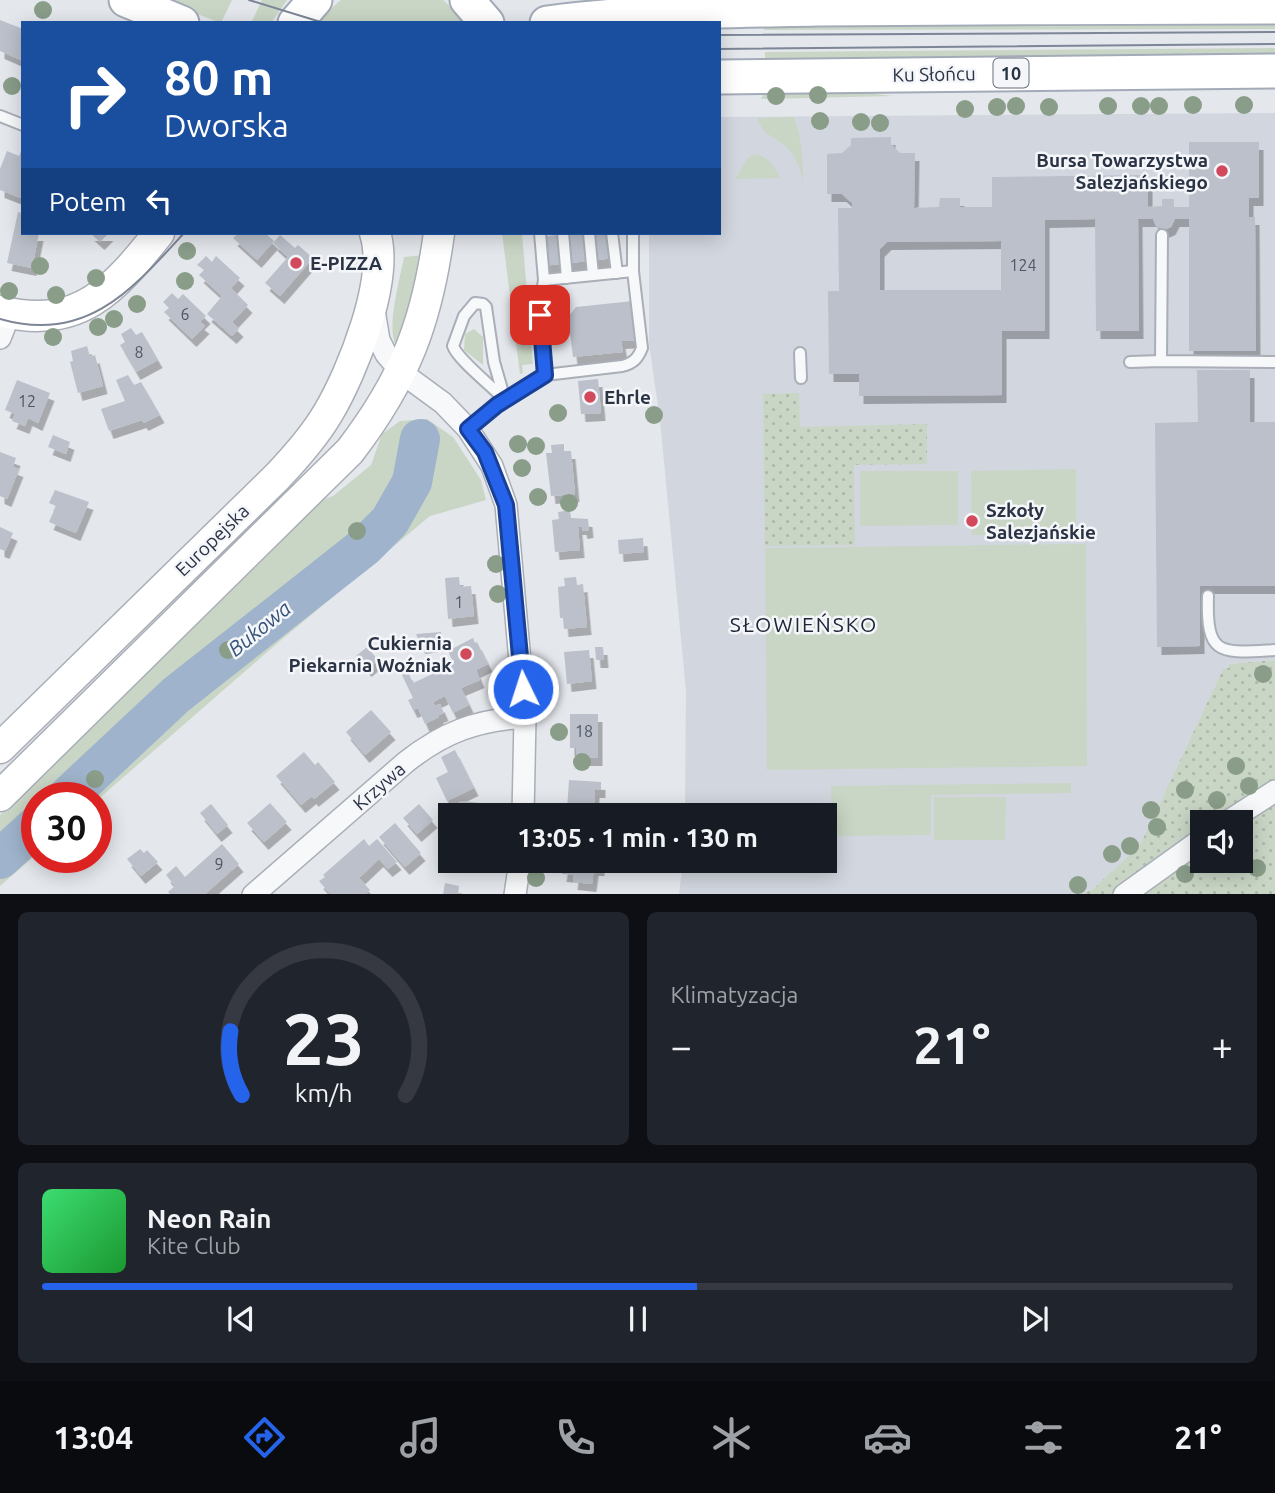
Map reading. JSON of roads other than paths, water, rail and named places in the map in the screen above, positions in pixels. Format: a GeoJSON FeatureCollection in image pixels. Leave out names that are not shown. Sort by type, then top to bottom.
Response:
{"type":"FeatureCollection","features":[{"type":"Feature","properties":{"kind":"main road"},"geometry":{"type":"LineString","coordinates":[[126,0],[178,21]]}},
{"type":"Feature","properties":{"kind":"main road"},"geometry":{"type":"LineString","coordinates":[[297,21],[316,0]]}},
{"type":"Feature","properties":{"kind":"main road"},"geometry":{"type":"LineString","coordinates":[[565,21],[734,6],[899,4],[1275,7]]}},
{"type":"Feature","properties":{"kind":"main road","name":"Ku Słońcu"},"geometry":{"type":"LineString","coordinates":[[721,77],[1275,71]]}},
{"type":"Feature","properties":{"kind":"main road"},"geometry":{"type":"LineString","coordinates":[[3,321],[49,315],[82,307],[112,288],[157,235]]}},
{"type":"Feature","properties":{"kind":"main road"},"geometry":{"type":"LineString","coordinates":[[136,261],[172,235]]}},
{"type":"Feature","properties":{"kind":"main road","name":"Europejska"},"geometry":{"type":"LineString","coordinates":[[0,748],[298,455],[328,413],[358,350],[373,297],[379,259],[375,235]]}},
{"type":"Feature","properties":{"kind":"main road","name":"Europejska"},"geometry":{"type":"LineString","coordinates":[[0,796],[350,451],[381,411],[402,373],[428,301],[439,235]]}},
{"type":"Feature","properties":{"kind":"street","name":"Europejska"},"geometry":{"type":"LineString","coordinates":[[373,297],[379,340],[386,354],[402,373]]}},
{"type":"Feature","properties":{"kind":"street"},"geometry":{"type":"LineString","coordinates":[[402,373],[443,403],[468,429],[485,452],[506,505],[525,717],[523,803]]}},
{"type":"Feature","properties":{"kind":"street","name":"Krzywa"},"geometry":{"type":"LineString","coordinates":[[253,894],[406,762],[433,742],[447,734],[482,723],[525,717]]}},
{"type":"Feature","properties":{"kind":"street"},"geometry":{"type":"LineString","coordinates":[[1246,810],[1275,791]]}},
{"type":"Feature","properties":{"kind":"street"},"geometry":{"type":"LineString","coordinates":[[1124,894],[1190,847]]}},
{"type":"Feature","properties":{"kind":"street"},"geometry":{"type":"LineString","coordinates":[[515,894],[518,873]]}},
{"type":"Feature","properties":{"kind":"lane"},"geometry":{"type":"LineString","coordinates":[[0,116],[21,124]]}},
{"type":"Feature","properties":{"kind":"lane"},"geometry":{"type":"LineString","coordinates":[[540,235],[544,280],[539,309],[545,375]]}},
{"type":"Feature","properties":{"kind":"lane"},"geometry":{"type":"LineString","coordinates":[[563,235],[567,278]]}},
{"type":"Feature","properties":{"kind":"lane"},"geometry":{"type":"LineString","coordinates":[[589,235],[593,275]]}},
{"type":"Feature","properties":{"kind":"lane"},"geometry":{"type":"LineString","coordinates":[[612,235],[617,273]]}},
{"type":"Feature","properties":{"kind":"lane"},"geometry":{"type":"LineString","coordinates":[[468,429],[505,400],[545,375],[622,366],[631,364],[638,357],[642,348],[633,271],[633,235]]}},
{"type":"Feature","properties":{"kind":"lane"},"geometry":{"type":"LineString","coordinates":[[1161,361],[1162,235]]}},
{"type":"Feature","properties":{"kind":"lane"},"geometry":{"type":"LineString","coordinates":[[544,280],[633,271]]}},
{"type":"Feature","properties":{"kind":"lane"},"geometry":{"type":"LineString","coordinates":[[475,303],[483,303],[486,307],[494,362],[505,400],[483,377],[459,359],[453,346],[464,316],[475,303]]}},
{"type":"Feature","properties":{"kind":"lane"},"geometry":{"type":"LineString","coordinates":[[800,353],[801,378]]}},
{"type":"Feature","properties":{"kind":"lane"},"geometry":{"type":"LineString","coordinates":[[1130,362],[1275,362]]}},
{"type":"Feature","properties":{"kind":"lane"},"geometry":{"type":"LineString","coordinates":[[1208,596],[1207,625],[1213,641],[1222,649],[1243,652],[1275,650]]}},
{"type":"Feature","properties":{"kind":"waterway","name":"Bukowa"},"geometry":{"type":"LineString","coordinates":[[83,782],[176,695],[364,547],[390,521],[412,482],[420,439]]}},
{"type":"Feature","properties":{"kind":"waterway","name":"Bukowa"},"geometry":{"type":"LineString","coordinates":[[0,859],[21,840]]}},
{"type":"Feature","properties":{"kind":"tram line"},"geometry":{"type":"LineString","coordinates":[[249,0],[317,21]]}},
{"type":"Feature","properties":{"kind":"tram line"},"geometry":{"type":"LineString","coordinates":[[721,35],[1275,32]]}},
{"type":"Feature","properties":{"kind":"tram line"},"geometry":{"type":"LineString","coordinates":[[721,49],[1275,44]]}},
{"type":"Feature","properties":{"kind":"tram line"},"geometry":{"type":"LineString","coordinates":[[0,319],[30,325],[58,324],[82,318],[105,307],[126,292],[182,235]]}},
{"type":"Feature","properties":{"kind":"place","name":"Bursa Towarzystwa Salezjańskiego"},"geometry":{"type":"Point","coordinates":[1222,171]}},
{"type":"Feature","properties":{"kind":"place","name":"E-PIZZA"},"geometry":{"type":"Point","coordinates":[296,263]}},
{"type":"Feature","properties":{"kind":"place","name":"Ehrle"},"geometry":{"type":"Point","coordinates":[590,397]}},
{"type":"Feature","properties":{"kind":"place","name":"Szkoły Salezjańskie"},"geometry":{"type":"Point","coordinates":[972,521]}},
{"type":"Feature","properties":{"kind":"place","name":"Cukiernia Piekarnia Woźniak"},"geometry":{"type":"Point","coordinates":[466,654]}},
{"type":"Feature","properties":{"kind":"district","name":"SŁOWIEŃSKO"},"geometry":{"type":"Point","coordinates":[804,624]}}]}
